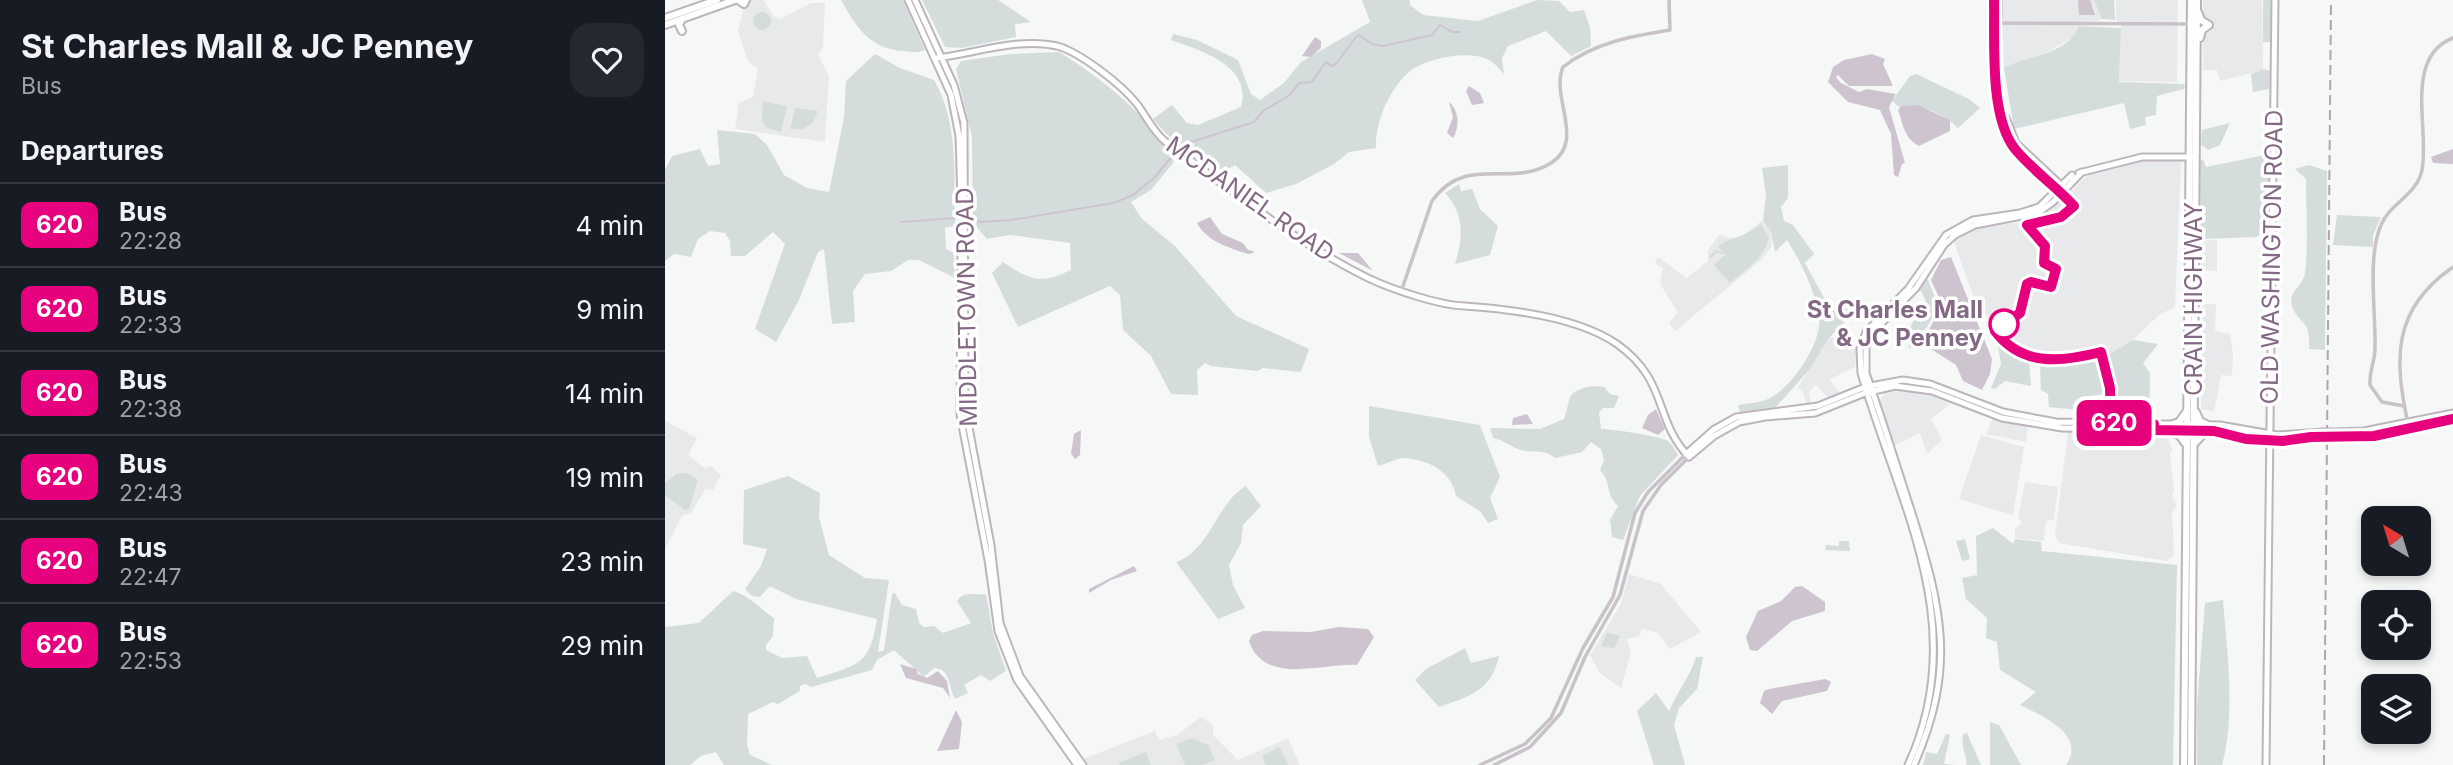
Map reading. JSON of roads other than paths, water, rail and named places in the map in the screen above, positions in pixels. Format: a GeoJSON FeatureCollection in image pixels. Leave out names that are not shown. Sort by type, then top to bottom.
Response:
{"type":"FeatureCollection","features":[{"type":"Feature","properties":{"kind":"highway"},"geometry":{"type":"LineString","coordinates":[[666,22],[716,0]]}},
{"type":"Feature","properties":{"kind":"highway"},"geometry":{"type":"LineString","coordinates":[[666,22],[736,0],[744,4],[745,0]]}},
{"type":"Feature","properties":{"kind":"highway","name":"CRAIN HIGHWAY"},"geometry":{"type":"LineString","coordinates":[[2191,0],[2197,57],[2192,157]]}},
{"type":"Feature","properties":{"kind":"highway","name":"CRAIN HIGHWAY"},"geometry":{"type":"LineString","coordinates":[[2188,635],[2193,455],[2190,428],[2192,157],[2194,24],[2197,0]]}},
{"type":"Feature","properties":{"kind":"highway"},"geometry":{"type":"LineString","coordinates":[[2197,10],[2201,20],[2209,25],[2201,32],[2197,57]]}},
{"type":"Feature","properties":{"kind":"highway"},"geometry":{"type":"LineString","coordinates":[[682,19],[678,25],[682,31]]}},
{"type":"Feature","properties":{"kind":"highway"},"geometry":{"type":"LineString","coordinates":[[2186,447],[2180,436],[2169,427],[2179,422],[2190,408],[2207,428],[2197,438],[2193,455]]}},
{"type":"Feature","properties":{"kind":"highway","name":"CRAIN HIGHWAY"},"geometry":{"type":"LineString","coordinates":[[2185,765],[2188,722],[2186,447],[2190,428]]}},
{"type":"Feature","properties":{"kind":"highway","name":"CRAIN HIGHWAY"},"geometry":{"type":"LineString","coordinates":[[2188,722],[2191,765]]}},
{"type":"Feature","properties":{"kind":"main road","name":"MIDDLETOWN ROAD"},"geometry":{"type":"LineString","coordinates":[[908,0],[939,58]]}},
{"type":"Feature","properties":{"kind":"main road","name":"MIDDLETOWN ROAD"},"geometry":{"type":"LineString","coordinates":[[915,0],[939,58],[956,112],[963,212],[965,406],[991,545],[1000,623],[1020,676],[1083,765]]}},
{"type":"Feature","properties":{"kind":"main road"},"geometry":{"type":"LineString","coordinates":[[1996,0],[2001,89],[2008,127],[2016,143],[2053,177],[2062,190]]}},
{"type":"Feature","properties":{"kind":"main road","name":"OLD WASHINGTON ROAD"},"geometry":{"type":"LineString","coordinates":[[2266,765],[2275,0]]}},
{"type":"Feature","properties":{"kind":"main road"},"geometry":{"type":"LineString","coordinates":[[1997,23],[1998,94],[2005,132],[2017,151],[2062,190]]}},
{"type":"Feature","properties":{"kind":"main road","name":"MCDANIEL ROAD"},"geometry":{"type":"LineString","coordinates":[[939,58],[1039,43],[1067,49],[1120,86],[1162,138],[1315,249],[1401,292],[1464,306],[1534,315],[1582,327],[1608,338],[1634,358],[1650,376],[1674,439],[1687,456]]}},
{"type":"Feature","properties":{"kind":"main road"},"geometry":{"type":"LineString","coordinates":[[2053,177],[2063,179],[2145,156],[2192,157]]}},
{"type":"Feature","properties":{"kind":"main road"},"geometry":{"type":"LineString","coordinates":[[1756,418],[1805,415],[1833,407],[1851,395],[1864,373],[1866,348],[1872,333],[1914,291],[1955,235],[1975,225],[2034,215],[2082,172]]}},
{"type":"Feature","properties":{"kind":"main road"},"geometry":{"type":"LineString","coordinates":[[1914,291],[1913,285],[1940,241],[1955,228],[1973,220],[2028,212],[2062,190],[2072,175]]}},
{"type":"Feature","properties":{"kind":"main road","name":"MIDDLETOWN ROAD"},"geometry":{"type":"LineString","coordinates":[[963,223],[960,415],[986,548],[998,631],[1017,680],[1077,765]]}},
{"type":"Feature","properties":{"kind":"main road"},"geometry":{"type":"LineString","coordinates":[[1914,765],[1934,711],[1941,649],[1937,596],[1868,388],[1859,352],[1864,336],[1921,271]]}},
{"type":"Feature","properties":{"kind":"main road"},"geometry":{"type":"LineString","coordinates":[[1864,373],[1882,383]]}},
{"type":"Feature","properties":{"kind":"main road"},"geometry":{"type":"LineString","coordinates":[[1687,456],[1713,430],[1736,417],[1762,411],[1811,408],[1882,383],[1903,380],[1930,384],[2004,412],[2056,422],[2207,428],[2271,438],[2322,434],[2363,437],[2453,413]]}},
{"type":"Feature","properties":{"kind":"main road"},"geometry":{"type":"LineString","coordinates":[[1874,404],[1879,394],[1889,387]]}},
{"type":"Feature","properties":{"kind":"main road"},"geometry":{"type":"LineString","coordinates":[[1868,388],[1926,389],[2002,418],[2032,424],[2068,428],[2169,427]]}},
{"type":"Feature","properties":{"kind":"main road"},"geometry":{"type":"LineString","coordinates":[[1851,395],[1874,404],[1929,590],[1935,641],[1930,706],[1934,711]]}},
{"type":"Feature","properties":{"kind":"main road"},"geometry":{"type":"LineString","coordinates":[[1811,408],[1815,411],[1833,407]]}},
{"type":"Feature","properties":{"kind":"main road"},"geometry":{"type":"LineString","coordinates":[[1687,456],[1725,429],[1756,418],[1799,410]]}},
{"type":"Feature","properties":{"kind":"main road"},"geometry":{"type":"LineString","coordinates":[[2409,426],[2453,419]]}},
{"type":"Feature","properties":{"kind":"main road"},"geometry":{"type":"LineString","coordinates":[[1907,765],[1921,734],[1931,695]]}},
{"type":"Feature","properties":{"kind":"street"},"geometry":{"type":"LineString","coordinates":[[1401,292],[1432,201],[1440,189],[1450,181],[1471,174],[1536,170],[1561,154],[1567,138],[1558,88],[1563,67],[1596,48],[1627,37],[1670,30],[1669,0]]}},
{"type":"Feature","properties":{"kind":"street"},"geometry":{"type":"LineString","coordinates":[[1997,23],[2194,24]]}},
{"type":"Feature","properties":{"kind":"street"},"geometry":{"type":"LineString","coordinates":[[2404,405],[2382,402],[2370,385],[2375,353],[2376,243],[2385,217],[2411,191],[2420,175],[2425,68],[2433,51],[2453,38]]}},
{"type":"Feature","properties":{"kind":"street"},"geometry":{"type":"LineString","coordinates":[[2409,426],[2398,364],[2404,330],[2424,294],[2453,267]]}},
{"type":"Feature","properties":{"kind":"street"},"geometry":{"type":"LineString","coordinates":[[1480,765],[1525,744],[1551,718],[1583,648],[1613,597],[1635,513],[1648,492],[1687,456]]}},
{"type":"Feature","properties":{"kind":"street"},"geometry":{"type":"LineString","coordinates":[[1494,765],[1530,747],[1561,713],[1585,657],[1621,595],[1643,511],[1661,485],[1687,456]]}},
{"type":"Feature","properties":{"kind":"waterway"},"geometry":{"type":"LineString","coordinates":[[901,222],[956,218],[981,222],[1011,220],[1113,203],[1133,195],[1154,178],[1178,149],[1191,142],[1254,122],[1263,111],[1290,95],[1299,83],[1312,82],[1326,62],[1331,66],[1336,64],[1359,35],[1372,44],[1383,46],[1432,35],[1440,25],[1452,32],[1460,32]]}},
{"type":"Feature","properties":{"kind":"railway"},"geometry":{"type":"LineString","coordinates":[[2324,765],[2331,0]]}},
{"type":"Feature","properties":{"kind":"place","name":"St Charles Mall & JC Penney"},"geometry":{"type":"Point","coordinates":[2004,324]}}]}
